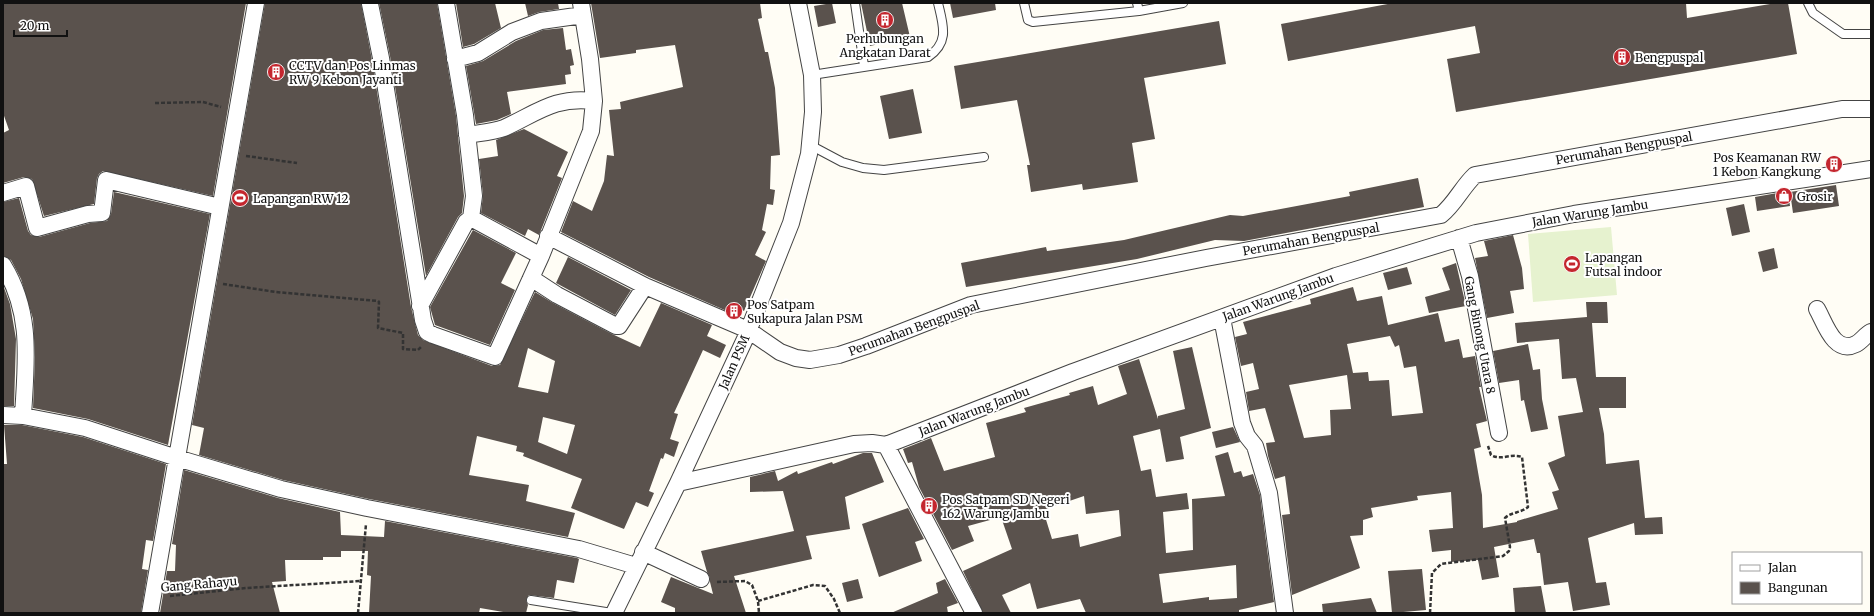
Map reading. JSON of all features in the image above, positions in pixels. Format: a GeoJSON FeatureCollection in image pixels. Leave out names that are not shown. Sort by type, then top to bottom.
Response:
{"type":"FeatureCollection","features":[{"type":"Feature","properties":{"kind":"street"},"geometry":{"type":"LineString","coordinates":[[150,613],[256,3]]}},
{"type":"Feature","properties":{"kind":"street"},"geometry":{"type":"LineString","coordinates":[[420,306],[466,222],[471,218],[474,196],[456,59],[446,3]]}},
{"type":"Feature","properties":{"kind":"street","name":"Jalan PSM"},"geometry":{"type":"LineString","coordinates":[[613,613],[678,483],[748,330],[792,223],[809,154],[813,112],[812,75],[798,3]]}},
{"type":"Feature","properties":{"kind":"street"},"geometry":{"type":"LineString","coordinates":[[370,4],[381,58],[420,306],[427,332],[495,357],[541,256],[591,131],[594,101],[582,9],[519,29],[478,53],[456,59]]}},
{"type":"Feature","properties":{"kind":"street"},"geometry":{"type":"LineString","coordinates":[[467,135],[502,128],[543,107],[579,99],[594,101]]}},
{"type":"Feature","properties":{"kind":"street","name":"Perumahan Bengpuspal"},"geometry":{"type":"LineString","coordinates":[[548,236],[645,286],[748,330],[780,352],[796,358],[810,360],[839,355],[971,304],[1206,258],[1441,215],[1450,208],[1467,182],[1475,175],[1842,109],[1871,109]]}},
{"type":"Feature","properties":{"kind":"street","name":"Jalan Warung Jambu"},"geometry":{"type":"LineString","coordinates":[[886,445],[1073,372],[1336,276],[1476,233],[1574,214],[1871,169]]}},
{"type":"Feature","properties":{"kind":"street"},"geometry":{"type":"LineString","coordinates":[[3,193],[26,186],[37,228],[88,214],[102,213],[106,180],[220,207]]}},
{"type":"Feature","properties":{"kind":"street"},"geometry":{"type":"LineString","coordinates":[[471,218],[541,256]]}},
{"type":"Feature","properties":{"kind":"street","name":"Gang Binong Utara 8"},"geometry":{"type":"LineString","coordinates":[[1459,238],[1470,276],[1496,439]]}},
{"type":"Feature","properties":{"kind":"street"},"geometry":{"type":"LineString","coordinates":[[3,265],[14,285],[25,322],[23,416]]}},
{"type":"Feature","properties":{"kind":"street"},"geometry":{"type":"LineString","coordinates":[[531,278],[556,295],[616,326],[619,326],[645,286]]}},
{"type":"Feature","properties":{"kind":"street"},"geometry":{"type":"LineString","coordinates":[[1817,309],[1833,340],[1843,346],[1850,347],[1857,344],[1871,332]]}},
{"type":"Feature","properties":{"kind":"street"},"geometry":{"type":"LineString","coordinates":[[1222,318],[1242,423],[1247,436],[1255,446],[1270,493],[1285,613]]}},
{"type":"Feature","properties":{"kind":"street"},"geometry":{"type":"LineString","coordinates":[[3,415],[23,416],[85,428],[176,458],[281,489],[367,508],[640,559],[708,580]]}},
{"type":"Feature","properties":{"kind":"street"},"geometry":{"type":"LineString","coordinates":[[678,483],[854,444],[872,443],[886,445],[974,613]]}},
{"type":"Feature","properties":{"kind":"lane"},"geometry":{"type":"LineString","coordinates":[[855,3],[864,66]]}},
{"type":"Feature","properties":{"kind":"lane"},"geometry":{"type":"LineString","coordinates":[[812,75],[928,57],[937,51],[943,39],[943,25],[938,3]]}},
{"type":"Feature","properties":{"kind":"lane"},"geometry":{"type":"LineString","coordinates":[[1024,3],[1028,20],[1033,22],[1138,7],[1183,3]]}},
{"type":"Feature","properties":{"kind":"lane"},"geometry":{"type":"LineString","coordinates":[[1808,3],[1813,13],[1843,34],[1871,34]]}},
{"type":"Feature","properties":{"kind":"lane"},"geometry":{"type":"LineString","coordinates":[[810,145],[842,162],[863,168],[884,170],[984,157]]}},
{"type":"Feature","properties":{"kind":"lane"},"geometry":{"type":"LineString","coordinates":[[532,600],[613,613]]}},
{"type":"Feature","properties":{"kind":"path"},"geometry":{"type":"LineString","coordinates":[[155,103],[203,102],[237,112]]}},
{"type":"Feature","properties":{"kind":"path"},"geometry":{"type":"LineString","coordinates":[[230,154],[297,162]]}},
{"type":"Feature","properties":{"kind":"path"},"geometry":{"type":"LineString","coordinates":[[207,282],[276,292],[378,301],[378,328],[403,333],[403,349],[419,349],[433,335]]}},
{"type":"Feature","properties":{"kind":"path"},"geometry":{"type":"LineString","coordinates":[[1430,613],[1432,572],[1436,567],[1441,564],[1503,556],[1509,551],[1510,547],[1505,518],[1508,515],[1523,511],[1528,507],[1522,457],[1518,455],[1496,458],[1491,455],[1488,446],[1496,439]]}},
{"type":"Feature","properties":{"kind":"path"},"geometry":{"type":"LineString","coordinates":[[358,613],[367,508]]}},
{"type":"Feature","properties":{"kind":"path"},"geometry":{"type":"LineString","coordinates":[[708,580],[745,582],[752,585],[758,602],[759,613]]}},
{"type":"Feature","properties":{"kind":"path","name":"Gang Rahayu"},"geometry":{"type":"LineString","coordinates":[[153,597],[246,588],[361,581]]}},
{"type":"Feature","properties":{"kind":"path"},"geometry":{"type":"LineString","coordinates":[[758,602],[813,585],[825,586],[834,599],[840,613]]}},
{"type":"Feature","properties":{"kind":"green space","name":"Lapangan Futsal indoor"},"geometry":{"type":"Polygon","coordinates":[[[1611,227],[1617,295],[1533,302],[1528,234],[1611,227]]]}},
{"type":"Feature","properties":{"kind":"building"},"geometry":{"type":"Polygon","coordinates":[[[3,3],[246,3],[213,196],[103,171],[97,178],[94,204],[44,216],[32,179],[24,177],[3,183],[3,133],[9,130],[3,113],[3,3]]]}},
{"type":"Feature","properties":{"kind":"building"},"geometry":{"type":"Polygon","coordinates":[[[265,3],[361,3],[372,60],[411,307],[418,335],[423,340],[492,366],[500,365],[535,292],[612,334],[640,347],[661,303],[712,325],[707,336],[726,345],[720,358],[703,350],[674,413],[678,414],[670,439],[679,442],[674,457],[665,453],[663,459],[661,458],[649,491],[654,493],[648,507],[636,502],[624,529],[571,508],[582,479],[523,456],[524,453],[516,451],[517,446],[477,436],[469,475],[529,485],[526,501],[575,513],[568,537],[369,499],[283,480],[199,455],[204,428],[192,425],[265,3]],[[528,348],[518,387],[548,393],[555,361],[528,348]],[[543,417],[538,442],[567,454],[575,425],[543,417]]]}},
{"type":"Feature","properties":{"kind":"building"},"geometry":{"type":"Polygon","coordinates":[[[379,3],[437,3],[456,116],[464,196],[462,213],[458,217],[426,276],[390,56],[379,3]]]}},
{"type":"Feature","properties":{"kind":"building"},"geometry":{"type":"Polygon","coordinates":[[[456,3],[495,3],[501,28],[474,44],[463,47],[456,3]]]}},
{"type":"Feature","properties":{"kind":"building"},"geometry":{"type":"Polygon","coordinates":[[[525,3],[558,3],[559,9],[539,12],[528,16],[525,3]]]}},
{"type":"Feature","properties":{"kind":"building"},"geometry":{"type":"Polygon","coordinates":[[[591,3],[760,3],[762,18],[758,19],[765,52],[768,52],[775,88],[780,155],[771,156],[770,189],[775,190],[773,205],[767,204],[762,230],[766,232],[755,255],[766,261],[744,311],[739,308],[736,315],[649,277],[561,232],[573,201],[592,211],[604,181],[607,155],[614,156],[609,110],[621,109],[620,102],[683,87],[675,45],[636,50],[636,53],[600,58],[591,3]]]}},
{"type":"Feature","properties":{"kind":"building"},"geometry":{"type":"Polygon","coordinates":[[[832,3],[836,23],[818,27],[814,6],[832,3]]]}},
{"type":"Feature","properties":{"kind":"building","name":"Perhubungan Angkatan Darat"},"geometry":{"type":"Polygon","coordinates":[[[861,3],[902,3],[910,37],[870,46],[861,3]]]}},
{"type":"Feature","properties":{"kind":"building"},"geometry":{"type":"Polygon","coordinates":[[[950,3],[995,3],[996,10],[953,18],[950,3]]]}},
{"type":"Feature","properties":{"kind":"building"},"geometry":{"type":"Polygon","coordinates":[[[1393,3],[1686,3],[1687,18],[1776,3],[1788,3],[1797,54],[1456,112],[1447,59],[1480,53],[1475,26],[1288,61],[1281,24],[1393,3]]]}},
{"type":"Feature","properties":{"kind":"building"},"geometry":{"type":"Polygon","coordinates":[[[1219,21],[1226,64],[1144,78],[1155,139],[1132,143],[1138,182],[1083,190],[1082,184],[1031,192],[1027,165],[1030,165],[1017,100],[961,109],[954,66],[1219,21]]]}},
{"type":"Feature","properties":{"kind":"building"},"geometry":{"type":"Polygon","coordinates":[[[563,28],[566,50],[571,49],[574,65],[570,66],[571,74],[565,75],[566,84],[507,92],[511,114],[497,120],[476,124],[466,66],[483,61],[516,41],[543,30],[563,28]]]}},
{"type":"Feature","properties":{"kind":"building"},"geometry":{"type":"Polygon","coordinates":[[[913,89],[922,133],[889,139],[880,96],[913,89]]]}},
{"type":"Feature","properties":{"kind":"building"},"geometry":{"type":"Polygon","coordinates":[[[524,129],[568,152],[557,176],[562,178],[539,235],[528,229],[525,236],[481,213],[483,195],[479,159],[498,156],[496,140],[524,129]]]}},
{"type":"Feature","properties":{"kind":"building"},"geometry":{"type":"Polygon","coordinates":[[[1418,178],[1424,207],[1244,241],[1215,240],[1137,259],[966,287],[961,263],[1046,247],[1047,251],[1124,240],[1230,215],[1243,216],[1350,196],[1349,192],[1418,178]]]}},
{"type":"Feature","properties":{"kind":"building"},"geometry":{"type":"Polygon","coordinates":[[[1836,185],[1839,206],[1793,213],[1790,192],[1836,185]]]}},
{"type":"Feature","properties":{"kind":"building"},"geometry":{"type":"Polygon","coordinates":[[[1788,191],[1790,206],[1757,211],[1755,197],[1788,191]]]}},
{"type":"Feature","properties":{"kind":"building"},"geometry":{"type":"Polygon","coordinates":[[[114,192],[210,214],[168,445],[88,419],[33,408],[35,357],[33,319],[21,279],[11,260],[3,256],[3,202],[19,198],[28,231],[31,235],[39,237],[90,223],[107,221],[111,214],[114,192]]]}},
{"type":"Feature","properties":{"kind":"building"},"geometry":{"type":"Polygon","coordinates":[[[1744,204],[1750,232],[1732,236],[1726,208],[1744,204]]]}},
{"type":"Feature","properties":{"kind":"building"},"geometry":{"type":"Polygon","coordinates":[[[473,230],[516,253],[501,283],[515,290],[490,345],[435,325],[430,307],[473,230]]]}},
{"type":"Feature","properties":{"kind":"building"},"geometry":{"type":"Polygon","coordinates":[[[1513,235],[1522,268],[1524,289],[1510,291],[1514,313],[1487,318],[1475,258],[1488,256],[1484,241],[1513,235]]]}},
{"type":"Feature","properties":{"kind":"building"},"geometry":{"type":"Polygon","coordinates":[[[1774,248],[1778,268],[1763,272],[1758,252],[1774,248]]]}},
{"type":"Feature","properties":{"kind":"building"},"geometry":{"type":"Polygon","coordinates":[[[568,257],[631,290],[615,315],[556,283],[568,257]]]}},
{"type":"Feature","properties":{"kind":"building"},"geometry":{"type":"Polygon","coordinates":[[[1456,263],[1466,306],[1429,313],[1425,297],[1450,290],[1442,268],[1456,263]]]}},
{"type":"Feature","properties":{"kind":"building"},"geometry":{"type":"Polygon","coordinates":[[[1407,267],[1412,284],[1388,290],[1383,273],[1407,267]]]}},
{"type":"Feature","properties":{"kind":"building"},"geometry":{"type":"Polygon","coordinates":[[[3,285],[10,304],[16,339],[14,406],[3,406],[3,285]]]}},
{"type":"Feature","properties":{"kind":"building"},"geometry":{"type":"Polygon","coordinates":[[[1353,287],[1357,301],[1382,296],[1388,325],[1438,313],[1445,342],[1459,339],[1463,358],[1475,356],[1481,387],[1479,387],[1487,421],[1476,424],[1481,447],[1474,449],[1482,495],[1483,528],[1517,522],[1558,509],[1552,492],[1559,490],[1548,463],[1565,456],[1558,416],[1583,412],[1576,378],[1562,379],[1559,339],[1517,343],[1515,323],[1587,317],[1586,302],[1607,302],[1608,323],[1592,323],[1596,377],[1626,377],[1626,408],[1599,408],[1604,434],[1606,464],[1639,460],[1645,518],[1662,517],[1663,534],[1635,535],[1634,523],[1588,538],[1596,583],[1606,582],[1610,605],[1573,611],[1568,582],[1544,585],[1540,553],[1537,553],[1534,539],[1494,547],[1499,577],[1482,580],[1478,560],[1451,562],[1451,550],[1432,552],[1429,530],[1453,528],[1451,492],[1417,496],[1418,500],[1371,508],[1373,517],[1363,520],[1363,535],[1350,536],[1360,568],[1292,595],[1282,515],[1290,514],[1285,476],[1275,479],[1268,456],[1266,443],[1275,442],[1265,408],[1249,411],[1246,392],[1259,389],[1253,363],[1241,366],[1235,337],[1247,334],[1243,322],[1311,304],[1310,299],[1353,287]],[[1390,336],[1347,344],[1353,373],[1368,372],[1369,381],[1389,380],[1392,416],[1423,413],[1416,366],[1404,368],[1399,345],[1395,347],[1390,336]],[[1347,375],[1289,385],[1304,438],[1331,435],[1330,410],[1351,409],[1347,375]]]}},
{"type":"Feature","properties":{"kind":"building"},"geometry":{"type":"Polygon","coordinates":[[[1528,344],[1533,370],[1540,369],[1542,399],[1548,429],[1531,432],[1524,400],[1521,401],[1519,380],[1499,383],[1493,351],[1528,344]]]}},
{"type":"Feature","properties":{"kind":"building"},"geometry":{"type":"Polygon","coordinates":[[[1192,347],[1211,428],[1180,437],[1184,459],[1166,462],[1160,429],[1133,436],[1141,471],[1151,469],[1156,497],[1187,493],[1189,509],[1163,512],[1166,553],[1193,550],[1192,499],[1225,496],[1215,456],[1228,452],[1234,473],[1241,471],[1243,477],[1253,474],[1260,495],[1274,602],[1239,610],[1239,612],[1227,613],[1086,613],[1080,599],[1037,609],[1030,583],[1002,595],[1011,613],[983,613],[963,571],[1012,549],[1001,517],[968,526],[974,541],[952,550],[919,487],[912,462],[908,463],[903,449],[931,438],[944,471],[995,457],[986,423],[1026,412],[1024,408],[1070,395],[1069,393],[1093,386],[1098,405],[1127,394],[1118,366],[1139,359],[1158,419],[1158,416],[1185,409],[1173,351],[1192,347]],[[1084,496],[1043,510],[1052,539],[1078,534],[1080,547],[1121,536],[1119,510],[1086,514],[1084,496]],[[1236,565],[1159,574],[1163,603],[1209,597],[1209,600],[1237,598],[1236,565]]]}},
{"type":"Feature","properties":{"kind":"building"},"geometry":{"type":"Polygon","coordinates":[[[4,425],[22,425],[83,437],[166,464],[153,541],[146,540],[142,569],[148,570],[141,613],[3,613],[3,464],[7,464],[4,425]]]}},
{"type":"Feature","properties":{"kind":"building"},"geometry":{"type":"Polygon","coordinates":[[[1233,427],[1240,442],[1216,448],[1212,432],[1233,427]]]}},
{"type":"Feature","properties":{"kind":"building"},"geometry":{"type":"Polygon","coordinates":[[[863,453],[872,453],[884,482],[845,497],[850,529],[806,536],[812,559],[734,576],[746,613],[675,613],[675,608],[661,602],[671,577],[713,594],[710,578],[701,551],[794,531],[783,491],[750,492],[750,477],[775,471],[778,481],[797,471],[798,474],[832,462],[833,464],[863,453]]]}},
{"type":"Feature","properties":{"kind":"building"},"geometry":{"type":"Polygon","coordinates":[[[184,470],[278,498],[340,512],[341,535],[384,537],[385,521],[577,558],[579,559],[574,583],[557,580],[554,598],[529,595],[526,600],[528,605],[526,613],[509,613],[480,608],[479,613],[369,613],[371,576],[367,575],[368,551],[341,551],[341,557],[323,557],[323,560],[285,560],[286,581],[272,582],[280,613],[160,613],[167,571],[175,571],[176,545],[172,544],[184,470]]]}},
{"type":"Feature","properties":{"kind":"building"},"geometry":{"type":"Polygon","coordinates":[[[908,508],[924,539],[915,542],[922,561],[879,577],[862,524],[908,508]]]}},
{"type":"Feature","properties":{"kind":"building"},"geometry":{"type":"Polygon","coordinates":[[[1422,569],[1426,610],[1392,613],[1388,571],[1422,569]]]}},
{"type":"Feature","properties":{"kind":"building"},"geometry":{"type":"Polygon","coordinates":[[[858,579],[863,598],[847,602],[842,583],[858,579]]]}},
{"type":"Feature","properties":{"kind":"building"},"geometry":{"type":"Polygon","coordinates":[[[945,579],[958,603],[947,607],[948,613],[891,613],[938,593],[936,583],[945,579]]]}},
{"type":"Feature","properties":{"kind":"building"},"geometry":{"type":"Polygon","coordinates":[[[1541,586],[1546,613],[1515,613],[1513,588],[1541,586]]]}},
{"type":"Feature","properties":{"kind":"building"},"geometry":{"type":"Polygon","coordinates":[[[1371,598],[1377,613],[1323,613],[1322,604],[1371,598]]]}},
{"type":"Feature","properties":{"kind":"place","name":"Perhubungan Angkatan Darat"},"geometry":{"type":"Point","coordinates":[885,20]}},
{"type":"Feature","properties":{"kind":"place","name":"Bengpuspal"},"geometry":{"type":"Point","coordinates":[1622,57]}},
{"type":"Feature","properties":{"kind":"place","name":"CCTV dan Pos Linmas RW 9 Kebon Jayanti"},"geometry":{"type":"Point","coordinates":[276,72]}},
{"type":"Feature","properties":{"kind":"place","name":"Pos Keamanan RW 1 Kebon Kangkung"},"geometry":{"type":"Point","coordinates":[1834,164]}},
{"type":"Feature","properties":{"kind":"place","name":"Grosir"},"geometry":{"type":"Point","coordinates":[1784,196]}},
{"type":"Feature","properties":{"kind":"place","name":"Lapangan RW 12"},"geometry":{"type":"Point","coordinates":[240,198]}},
{"type":"Feature","properties":{"kind":"place","name":"Lapangan Futsal indoor"},"geometry":{"type":"Point","coordinates":[1572,264]}},
{"type":"Feature","properties":{"kind":"place","name":"Pos Satpam Sukapura Jalan PSM"},"geometry":{"type":"Point","coordinates":[734,311]}},
{"type":"Feature","properties":{"kind":"place","name":"Pos Satpam SD Negeri 162 Warung Jambu"},"geometry":{"type":"Point","coordinates":[929,506]}}]}
